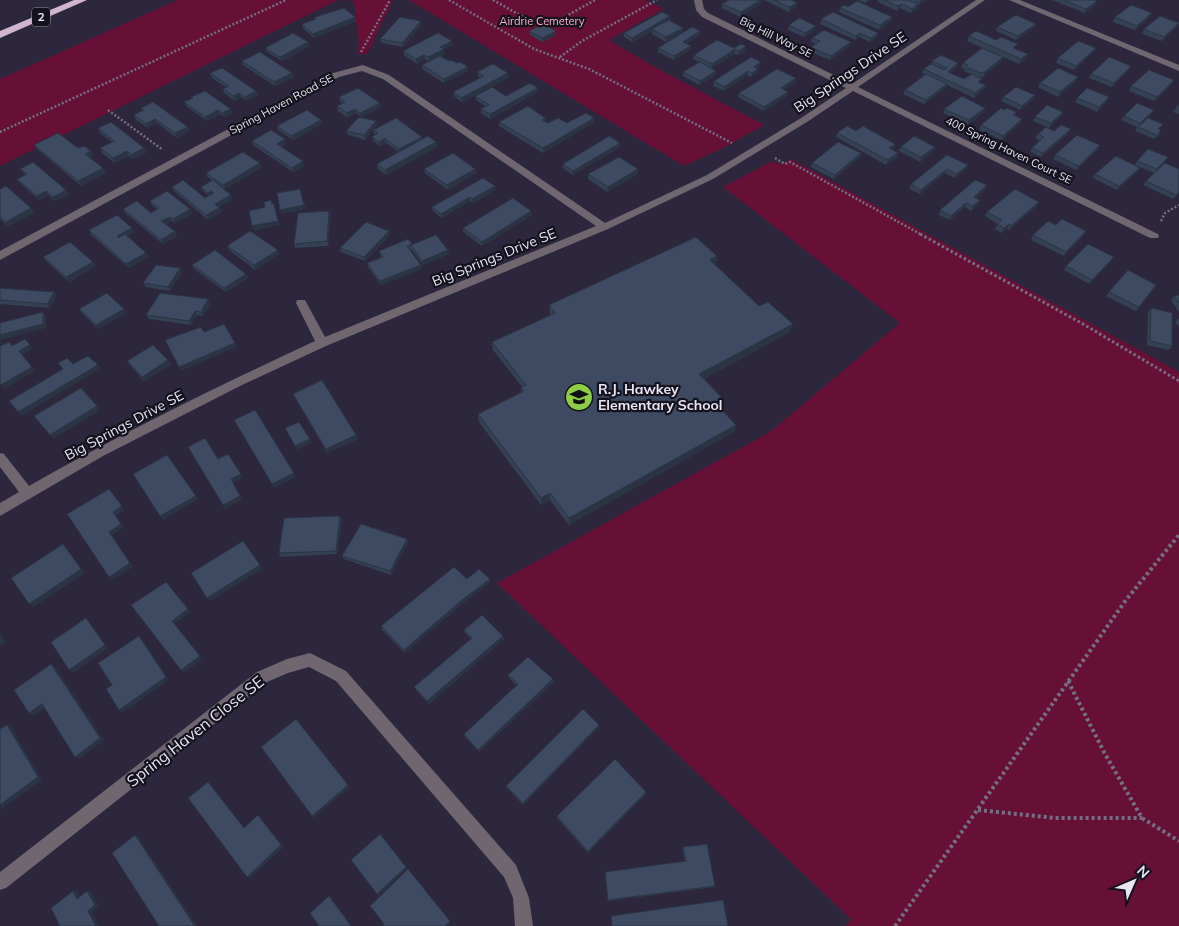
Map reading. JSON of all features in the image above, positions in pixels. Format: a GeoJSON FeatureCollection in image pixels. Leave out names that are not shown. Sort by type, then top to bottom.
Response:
{"type":"FeatureCollection","features":[{"type":"Feature","properties":{"kind":"highway","name":"2"},"geometry":{"type":"LineString","coordinates":[[0,35],[82,0]]}},
{"type":"Feature","properties":{"kind":"street","name":"Big Hill Way SE"},"geometry":{"type":"LineString","coordinates":[[698,0],[700,10],[705,15],[852,87]]}},
{"type":"Feature","properties":{"kind":"street","name":"Big Springs Drive SE"},"geometry":{"type":"LineString","coordinates":[[0,510],[157,422],[322,343],[604,227],[710,177],[748,156],[981,0]]}},
{"type":"Feature","properties":{"kind":"street"},"geometry":{"type":"LineString","coordinates":[[1013,0],[1179,68]]}},
{"type":"Feature","properties":{"kind":"street","name":"Spring Haven Road SE"},"geometry":{"type":"LineString","coordinates":[[0,256],[336,75],[358,69]]}},
{"type":"Feature","properties":{"kind":"street"},"geometry":{"type":"LineString","coordinates":[[358,69],[375,72],[386,77],[604,227]]}},
{"type":"Feature","properties":{"kind":"street","name":"400 Spring Haven Court SE"},"geometry":{"type":"LineString","coordinates":[[852,87],[1154,236]]}},
{"type":"Feature","properties":{"kind":"street"},"geometry":{"type":"LineString","coordinates":[[300,304],[322,343]]}},
{"type":"Feature","properties":{"kind":"street"},"geometry":{"type":"LineString","coordinates":[[0,458],[28,493]]}},
{"type":"Feature","properties":{"kind":"street","name":"Spring Haven Close SE"},"geometry":{"type":"LineString","coordinates":[[0,882],[262,677],[286,666],[310,660],[342,676],[510,872],[521,898],[524,926]]}},
{"type":"Feature","properties":{"kind":"path"},"geometry":{"type":"LineString","coordinates":[[0,132],[286,0]]}},
{"type":"Feature","properties":{"kind":"path"},"geometry":{"type":"LineString","coordinates":[[358,69],[360,55],[366,40],[390,0]]}},
{"type":"Feature","properties":{"kind":"path"},"geometry":{"type":"LineString","coordinates":[[449,0],[534,50],[560,57],[589,69],[729,142],[748,156]]}},
{"type":"Feature","properties":{"kind":"path"},"geometry":{"type":"LineString","coordinates":[[493,0],[534,23],[552,24],[595,0]]}},
{"type":"Feature","properties":{"kind":"path"},"geometry":{"type":"LineString","coordinates":[[560,57],[582,42],[657,0]]}},
{"type":"Feature","properties":{"kind":"path"},"geometry":{"type":"LineString","coordinates":[[108,110],[177,160]]}},
{"type":"Feature","properties":{"kind":"path"},"geometry":{"type":"LineString","coordinates":[[760,148],[785,164],[790,162],[1083,324],[1179,381]]}},
{"type":"Feature","properties":{"kind":"path"},"geometry":{"type":"LineString","coordinates":[[1154,236],[1164,213],[1179,205]]}},
{"type":"Feature","properties":{"kind":"path"},"geometry":{"type":"LineString","coordinates":[[895,926],[1126,600],[1179,535]]}},
{"type":"Feature","properties":{"kind":"path"},"geometry":{"type":"LineString","coordinates":[[1068,681],[1105,754],[1142,818],[1179,841]]}},
{"type":"Feature","properties":{"kind":"path"},"geometry":{"type":"LineString","coordinates":[[978,810],[1055,818],[1142,818]]}},
{"type":"Feature","properties":{"kind":"green space"},"geometry":{"type":"Polygon","coordinates":[[[178,0],[338,0],[0,166],[0,79],[178,0]]]}},
{"type":"Feature","properties":{"kind":"green space"},"geometry":{"type":"Polygon","coordinates":[[[341,0],[393,0],[367,54],[357,54],[359,44],[354,1],[341,0]]]}},
{"type":"Feature","properties":{"kind":"green space","name":"Airdrie Cemetery"},"geometry":{"type":"Polygon","coordinates":[[[409,0],[645,0],[663,9],[609,40],[662,71],[764,125],[725,147],[684,166],[409,0]]]}},
{"type":"Feature","properties":{"kind":"green space"},"geometry":{"type":"Polygon","coordinates":[[[791,159],[1179,372],[1179,926],[846,926],[851,919],[497,583],[770,432],[900,323],[723,187],[772,161],[781,165],[791,159]]]}},
{"type":"Feature","properties":{"kind":"building"},"geometry":{"type":"Polygon","coordinates":[[[729,0],[761,0],[741,12],[722,4],[729,0]]]}},
{"type":"Feature","properties":{"kind":"building"},"geometry":{"type":"Polygon","coordinates":[[[774,0],[791,0],[797,3],[789,7],[774,0]]]}},
{"type":"Feature","properties":{"kind":"building"},"geometry":{"type":"Polygon","coordinates":[[[884,0],[908,0],[918,4],[912,9],[902,4],[898,6],[884,0]]]}},
{"type":"Feature","properties":{"kind":"building"},"geometry":{"type":"Polygon","coordinates":[[[1064,0],[1094,0],[1097,1],[1086,9],[1064,0]]]}},
{"type":"Feature","properties":{"kind":"building"},"geometry":{"type":"Polygon","coordinates":[[[857,1],[892,17],[880,25],[840,8],[844,5],[848,7],[857,1]]]}},
{"type":"Feature","properties":{"kind":"building"},"geometry":{"type":"Polygon","coordinates":[[[1131,5],[1152,13],[1137,26],[1115,17],[1131,5]]]}},
{"type":"Feature","properties":{"kind":"building"},"geometry":{"type":"Polygon","coordinates":[[[344,8],[355,17],[313,34],[302,24],[316,19],[315,17],[344,8]]]}},
{"type":"Feature","properties":{"kind":"building"},"geometry":{"type":"Polygon","coordinates":[[[662,12],[670,16],[632,38],[624,33],[662,12]]]}},
{"type":"Feature","properties":{"kind":"building"},"geometry":{"type":"Polygon","coordinates":[[[833,12],[878,33],[871,38],[860,33],[856,36],[821,19],[833,12]]]}},
{"type":"Feature","properties":{"kind":"building"},"geometry":{"type":"Polygon","coordinates":[[[1016,15],[1036,24],[1018,36],[997,27],[1016,15]]]}},
{"type":"Feature","properties":{"kind":"building"},"geometry":{"type":"Polygon","coordinates":[[[1160,16],[1179,23],[1164,37],[1144,29],[1160,16]]]}},
{"type":"Feature","properties":{"kind":"building"},"geometry":{"type":"Polygon","coordinates":[[[400,17],[421,21],[402,43],[380,39],[400,17]]]}},
{"type":"Feature","properties":{"kind":"building"},"geometry":{"type":"Polygon","coordinates":[[[799,18],[816,26],[805,33],[789,25],[799,18]]]}},
{"type":"Feature","properties":{"kind":"building"},"geometry":{"type":"Polygon","coordinates":[[[669,20],[683,28],[666,37],[652,29],[669,20]]]}},
{"type":"Feature","properties":{"kind":"building"},"geometry":{"type":"Polygon","coordinates":[[[543,24],[556,31],[542,38],[529,31],[543,24]]]}},
{"type":"Feature","properties":{"kind":"building"},"geometry":{"type":"Polygon","coordinates":[[[692,27],[700,31],[683,42],[691,46],[674,56],[658,48],[692,27]]]}},
{"type":"Feature","properties":{"kind":"building"},"geometry":{"type":"Polygon","coordinates":[[[824,30],[851,42],[831,56],[811,47],[820,41],[812,38],[824,30]]]}},
{"type":"Feature","properties":{"kind":"building"},"geometry":{"type":"Polygon","coordinates":[[[976,31],[996,40],[1001,37],[1018,44],[1013,48],[1028,54],[1021,59],[969,36],[976,31]]]}},
{"type":"Feature","properties":{"kind":"building"},"geometry":{"type":"Polygon","coordinates":[[[293,33],[308,42],[280,57],[265,48],[293,33]]]}},
{"type":"Feature","properties":{"kind":"building"},"geometry":{"type":"Polygon","coordinates":[[[438,33],[452,41],[440,47],[444,49],[428,57],[424,55],[416,59],[403,51],[438,33]]]}},
{"type":"Feature","properties":{"kind":"building"},"geometry":{"type":"Polygon","coordinates":[[[717,40],[734,48],[741,44],[746,46],[739,51],[735,49],[712,64],[694,55],[717,40]]]}},
{"type":"Feature","properties":{"kind":"building"},"geometry":{"type":"Polygon","coordinates":[[[1078,41],[1096,48],[1076,66],[1058,58],[1078,41]]]}},
{"type":"Feature","properties":{"kind":"building"},"geometry":{"type":"Polygon","coordinates":[[[982,48],[1003,57],[985,72],[980,73],[966,67],[968,65],[963,63],[982,48]]]}},
{"type":"Feature","properties":{"kind":"building"},"geometry":{"type":"Polygon","coordinates":[[[260,52],[292,73],[274,82],[242,61],[260,52]]]}},
{"type":"Feature","properties":{"kind":"building"},"geometry":{"type":"Polygon","coordinates":[[[941,55],[958,63],[948,72],[964,79],[972,74],[982,79],[978,82],[986,85],[975,93],[924,69],[931,64],[944,70],[947,68],[932,61],[941,55]]]}},
{"type":"Feature","properties":{"kind":"building"},"geometry":{"type":"Polygon","coordinates":[[[440,56],[449,61],[460,62],[468,67],[444,79],[422,65],[440,56]]]}},
{"type":"Feature","properties":{"kind":"building"},"geometry":{"type":"Polygon","coordinates":[[[751,57],[761,62],[754,67],[758,69],[752,73],[748,71],[724,87],[714,81],[751,57]]]}},
{"type":"Feature","properties":{"kind":"building"},"geometry":{"type":"Polygon","coordinates":[[[1109,57],[1131,66],[1114,83],[1091,74],[1109,57]]]}},
{"type":"Feature","properties":{"kind":"building"},"geometry":{"type":"Polygon","coordinates":[[[700,62],[716,71],[700,81],[683,72],[700,62]]]}},
{"type":"Feature","properties":{"kind":"building"},"geometry":{"type":"Polygon","coordinates":[[[493,64],[508,73],[461,98],[453,92],[484,76],[477,72],[493,64]]]}},
{"type":"Feature","properties":{"kind":"building"},"geometry":{"type":"Polygon","coordinates":[[[222,68],[256,91],[245,97],[239,93],[233,96],[223,89],[229,86],[210,73],[222,68]]]}},
{"type":"Feature","properties":{"kind":"building"},"geometry":{"type":"Polygon","coordinates":[[[1058,68],[1078,77],[1060,92],[1040,83],[1058,68]]]}},
{"type":"Feature","properties":{"kind":"building"},"geometry":{"type":"Polygon","coordinates":[[[777,69],[796,78],[781,88],[788,92],[764,107],[739,93],[777,69]]]}},
{"type":"Feature","properties":{"kind":"building"},"geometry":{"type":"Polygon","coordinates":[[[1149,70],[1174,80],[1157,97],[1131,86],[1149,70]]]}},
{"type":"Feature","properties":{"kind":"building"},"geometry":{"type":"Polygon","coordinates":[[[926,74],[947,84],[926,100],[905,90],[926,74]]]}},
{"type":"Feature","properties":{"kind":"building"},"geometry":{"type":"Polygon","coordinates":[[[530,83],[538,88],[490,114],[481,109],[489,105],[475,96],[492,87],[506,96],[530,83]]]}},
{"type":"Feature","properties":{"kind":"building"},"geometry":{"type":"Polygon","coordinates":[[[1016,87],[1035,95],[1022,106],[1003,97],[1016,87]]]}},
{"type":"Feature","properties":{"kind":"building"},"geometry":{"type":"Polygon","coordinates":[[[358,88],[380,103],[360,113],[355,109],[347,113],[337,106],[345,102],[339,97],[358,88]]]}},
{"type":"Feature","properties":{"kind":"building"},"geometry":{"type":"Polygon","coordinates":[[[1087,88],[1109,97],[1099,107],[1077,98],[1087,88]]]}},
{"type":"Feature","properties":{"kind":"building"},"geometry":{"type":"Polygon","coordinates":[[[205,91],[231,109],[222,113],[218,110],[205,117],[184,102],[205,91]]]}},
{"type":"Feature","properties":{"kind":"building"},"geometry":{"type":"Polygon","coordinates":[[[962,96],[985,108],[969,120],[944,109],[962,96]]]}},
{"type":"Feature","properties":{"kind":"building"},"geometry":{"type":"Polygon","coordinates":[[[153,102],[188,127],[175,133],[155,119],[146,124],[134,115],[144,110],[141,108],[153,102]]]}},
{"type":"Feature","properties":{"kind":"building"},"geometry":{"type":"Polygon","coordinates":[[[1137,103],[1154,110],[1140,123],[1124,116],[1137,103]]]}},
{"type":"Feature","properties":{"kind":"building"},"geometry":{"type":"Polygon","coordinates":[[[1047,105],[1063,112],[1051,123],[1035,117],[1047,105]]]}},
{"type":"Feature","properties":{"kind":"building"},"geometry":{"type":"Polygon","coordinates":[[[528,106],[545,118],[542,120],[548,123],[558,118],[567,123],[586,113],[594,118],[543,148],[499,122],[528,106]]]}},
{"type":"Feature","properties":{"kind":"building"},"geometry":{"type":"Polygon","coordinates":[[[1001,108],[1005,110],[1007,108],[1016,112],[1013,115],[1022,119],[1003,136],[981,125],[1001,108]]]}},
{"type":"Feature","properties":{"kind":"building"},"geometry":{"type":"Polygon","coordinates":[[[307,110],[321,120],[291,136],[277,126],[307,110]]]}},
{"type":"Feature","properties":{"kind":"building"},"geometry":{"type":"Polygon","coordinates":[[[359,117],[376,121],[364,135],[346,131],[359,117]]]}},
{"type":"Feature","properties":{"kind":"building"},"geometry":{"type":"Polygon","coordinates":[[[396,118],[422,137],[399,149],[385,138],[379,142],[372,137],[378,133],[373,130],[396,118]]]}},
{"type":"Feature","properties":{"kind":"building"},"geometry":{"type":"Polygon","coordinates":[[[1148,118],[1163,124],[1158,129],[1161,130],[1157,135],[1138,127],[1148,118]]]}},
{"type":"Feature","properties":{"kind":"building"},"geometry":{"type":"Polygon","coordinates":[[[111,122],[144,148],[131,155],[127,151],[113,158],[100,148],[114,141],[98,128],[111,122]]]}},
{"type":"Feature","properties":{"kind":"building"},"geometry":{"type":"Polygon","coordinates":[[[1061,125],[1071,129],[1043,153],[1032,148],[1044,137],[1038,134],[1046,127],[1054,131],[1061,125]]]}},
{"type":"Feature","properties":{"kind":"building"},"geometry":{"type":"Polygon","coordinates":[[[847,126],[856,131],[863,126],[895,144],[889,148],[898,153],[888,160],[837,133],[847,126]]]}},
{"type":"Feature","properties":{"kind":"building"},"geometry":{"type":"Polygon","coordinates":[[[271,130],[285,139],[277,144],[303,161],[292,168],[252,141],[271,130]]]}},
{"type":"Feature","properties":{"kind":"building"},"geometry":{"type":"Polygon","coordinates":[[[58,133],[78,148],[84,146],[91,151],[85,154],[103,168],[78,181],[34,145],[58,133]]]}},
{"type":"Feature","properties":{"kind":"building"},"geometry":{"type":"Polygon","coordinates":[[[1077,135],[1100,145],[1079,166],[1055,155],[1077,135]]]}},
{"type":"Feature","properties":{"kind":"building"},"geometry":{"type":"Polygon","coordinates":[[[428,136],[436,142],[385,170],[377,164],[428,136]]]}},
{"type":"Feature","properties":{"kind":"building"},"geometry":{"type":"Polygon","coordinates":[[[609,136],[620,143],[573,171],[563,164],[609,136]]]}},
{"type":"Feature","properties":{"kind":"building"},"geometry":{"type":"Polygon","coordinates":[[[914,136],[935,147],[921,157],[901,147],[914,136]]]}},
{"type":"Feature","properties":{"kind":"building"},"geometry":{"type":"Polygon","coordinates":[[[838,142],[861,153],[835,175],[812,163],[838,142]]]}},
{"type":"Feature","properties":{"kind":"building"},"geometry":{"type":"Polygon","coordinates":[[[1148,149],[1168,157],[1157,169],[1137,161],[1148,149]]]}},
{"type":"Feature","properties":{"kind":"building"},"geometry":{"type":"Polygon","coordinates":[[[243,152],[260,163],[223,185],[206,173],[243,152]]]}},
{"type":"Feature","properties":{"kind":"building"},"geometry":{"type":"Polygon","coordinates":[[[453,153],[475,169],[447,185],[424,169],[453,153]]]}},
{"type":"Feature","properties":{"kind":"building"},"geometry":{"type":"Polygon","coordinates":[[[947,155],[968,165],[957,174],[947,169],[921,190],[911,184],[947,155]]]}},
{"type":"Feature","properties":{"kind":"building"},"geometry":{"type":"Polygon","coordinates":[[[1116,156],[1140,168],[1119,186],[1095,174],[1116,156]]]}},
{"type":"Feature","properties":{"kind":"building"},"geometry":{"type":"Polygon","coordinates":[[[619,157],[638,169],[608,187],[588,174],[619,157]]]}},
{"type":"Feature","properties":{"kind":"building"},"geometry":{"type":"Polygon","coordinates":[[[33,162],[66,190],[53,197],[46,191],[37,196],[17,179],[27,174],[20,169],[33,162]]]}},
{"type":"Feature","properties":{"kind":"building"},"geometry":{"type":"Polygon","coordinates":[[[1165,163],[1179,169],[1179,192],[1176,195],[1146,181],[1165,163]]]}},
{"type":"Feature","properties":{"kind":"building"},"geometry":{"type":"Polygon","coordinates":[[[483,178],[495,186],[472,199],[470,197],[441,214],[432,207],[483,178]]]}},
{"type":"Feature","properties":{"kind":"building"},"geometry":{"type":"Polygon","coordinates":[[[183,180],[205,198],[214,193],[211,191],[208,193],[201,187],[213,180],[231,195],[215,204],[219,208],[206,215],[172,187],[183,180]]]}},
{"type":"Feature","properties":{"kind":"building"},"geometry":{"type":"Polygon","coordinates":[[[975,180],[987,185],[974,197],[980,200],[973,206],[966,203],[951,216],[940,210],[975,180]]]}},
{"type":"Feature","properties":{"kind":"building"},"geometry":{"type":"Polygon","coordinates":[[[6,186],[31,208],[6,222],[0,217],[0,189],[6,186]]]}},
{"type":"Feature","properties":{"kind":"building"},"geometry":{"type":"Polygon","coordinates":[[[300,189],[304,205],[280,210],[277,193],[300,189]]]}},
{"type":"Feature","properties":{"kind":"building"},"geometry":{"type":"Polygon","coordinates":[[[1015,189],[1039,202],[1011,226],[1009,224],[1004,228],[997,224],[1002,220],[987,212],[1015,189]]]}},
{"type":"Feature","properties":{"kind":"building"},"geometry":{"type":"Polygon","coordinates":[[[167,191],[190,209],[173,219],[170,217],[161,221],[175,231],[161,240],[123,209],[137,201],[151,213],[159,208],[150,201],[167,191]]]}},
{"type":"Feature","properties":{"kind":"building"},"geometry":{"type":"Polygon","coordinates":[[[513,198],[531,211],[482,242],[463,228],[513,198]]]}},
{"type":"Feature","properties":{"kind":"building"},"geometry":{"type":"Polygon","coordinates":[[[271,200],[272,204],[274,204],[278,221],[252,226],[249,211],[265,207],[264,202],[271,200]]]}},
{"type":"Feature","properties":{"kind":"building"},"geometry":{"type":"Polygon","coordinates":[[[329,211],[327,241],[294,244],[298,213],[329,211]]]}},
{"type":"Feature","properties":{"kind":"building"},"geometry":{"type":"Polygon","coordinates":[[[117,215],[132,228],[117,236],[118,238],[125,234],[146,253],[126,264],[89,230],[117,215]]]}},
{"type":"Feature","properties":{"kind":"building"},"geometry":{"type":"Polygon","coordinates":[[[1062,219],[1086,231],[1066,252],[1033,235],[1048,221],[1056,225],[1062,219]]]}},
{"type":"Feature","properties":{"kind":"building"},"geometry":{"type":"Polygon","coordinates":[[[366,222],[389,231],[364,257],[340,248],[366,222]]]}},
{"type":"Feature","properties":{"kind":"building"},"geometry":{"type":"Polygon","coordinates":[[[250,231],[278,250],[254,265],[227,246],[250,231]]]}},
{"type":"Feature","properties":{"kind":"building"},"geometry":{"type":"Polygon","coordinates":[[[436,235],[448,250],[422,261],[411,245],[436,235]]]}},
{"type":"Feature","properties":{"kind":"building"},"geometry":{"type":"Polygon","coordinates":[[[696,237],[717,256],[710,260],[759,306],[768,302],[793,324],[699,374],[723,399],[715,403],[736,425],[569,518],[550,493],[541,498],[478,414],[524,391],[521,387],[526,385],[492,342],[555,313],[549,305],[696,237]]]}},
{"type":"Feature","properties":{"kind":"building"},"geometry":{"type":"Polygon","coordinates":[[[408,239],[412,244],[407,246],[421,265],[380,281],[367,263],[383,257],[379,251],[408,239]]]}},
{"type":"Feature","properties":{"kind":"building"},"geometry":{"type":"Polygon","coordinates":[[[70,242],[93,262],[66,277],[43,257],[70,242]]]}},
{"type":"Feature","properties":{"kind":"building"},"geometry":{"type":"Polygon","coordinates":[[[1088,244],[1114,257],[1092,280],[1066,266],[1088,244]]]}},
{"type":"Feature","properties":{"kind":"building"},"geometry":{"type":"Polygon","coordinates":[[[215,250],[246,274],[224,288],[192,265],[215,250]]]}},
{"type":"Feature","properties":{"kind":"building"},"geometry":{"type":"Polygon","coordinates":[[[156,265],[180,268],[168,287],[143,283],[156,265]]]}},
{"type":"Feature","properties":{"kind":"building"},"geometry":{"type":"Polygon","coordinates":[[[1128,270],[1156,285],[1139,307],[1109,292],[1128,270]]]}},
{"type":"Feature","properties":{"kind":"building"},"geometry":{"type":"Polygon","coordinates":[[[0,288],[54,292],[47,304],[0,300],[0,288]]]}},
{"type":"Feature","properties":{"kind":"building"},"geometry":{"type":"Polygon","coordinates":[[[107,293],[124,309],[96,325],[79,309],[107,293]]]}},
{"type":"Feature","properties":{"kind":"building"},"geometry":{"type":"Polygon","coordinates":[[[160,293],[208,299],[201,312],[195,311],[189,321],[146,315],[160,293]]]}},
{"type":"Feature","properties":{"kind":"building"},"geometry":{"type":"Polygon","coordinates":[[[1179,295],[1179,303],[1174,296],[1179,295]]]}},
{"type":"Feature","properties":{"kind":"building"},"geometry":{"type":"Polygon","coordinates":[[[1151,308],[1172,313],[1172,346],[1150,341],[1151,308]]]}},
{"type":"Feature","properties":{"kind":"building"},"geometry":{"type":"Polygon","coordinates":[[[43,312],[43,324],[0,335],[0,323],[43,312]]]}},
{"type":"Feature","properties":{"kind":"building"},"geometry":{"type":"Polygon","coordinates":[[[224,324],[235,343],[179,367],[165,340],[201,327],[204,332],[224,324]]]}},
{"type":"Feature","properties":{"kind":"building"},"geometry":{"type":"Polygon","coordinates":[[[25,339],[30,345],[19,351],[32,367],[1,385],[0,346],[9,342],[12,346],[25,339]]]}},
{"type":"Feature","properties":{"kind":"building"},"geometry":{"type":"Polygon","coordinates":[[[153,345],[168,360],[142,377],[127,361],[153,345]]]}},
{"type":"Feature","properties":{"kind":"building"},"geometry":{"type":"Polygon","coordinates":[[[88,356],[98,365],[18,412],[9,401],[63,369],[58,363],[67,358],[73,364],[88,356]]]}},
{"type":"Feature","properties":{"kind":"building"},"geometry":{"type":"Polygon","coordinates":[[[322,380],[356,435],[326,449],[293,394],[322,380]]]}},
{"type":"Feature","properties":{"kind":"building"},"geometry":{"type":"Polygon","coordinates":[[[81,388],[97,406],[50,435],[34,416],[81,388]]]}},
{"type":"Feature","properties":{"kind":"building"},"geometry":{"type":"Polygon","coordinates":[[[255,410],[294,473],[272,484],[234,420],[255,410]]]}},
{"type":"Feature","properties":{"kind":"building"},"geometry":{"type":"Polygon","coordinates":[[[299,422],[310,439],[295,446],[285,428],[299,422]]]}},
{"type":"Feature","properties":{"kind":"building"},"geometry":{"type":"Polygon","coordinates":[[[205,438],[218,459],[228,454],[241,474],[231,479],[240,496],[223,505],[188,447],[205,438]]]}},
{"type":"Feature","properties":{"kind":"building"},"geometry":{"type":"Polygon","coordinates":[[[167,455],[196,496],[160,516],[133,474],[167,455]]]}},
{"type":"Feature","properties":{"kind":"building"},"geometry":{"type":"Polygon","coordinates":[[[109,489],[122,506],[113,512],[121,524],[109,532],[130,563],[109,577],[67,514],[109,489]]]}},
{"type":"Feature","properties":{"kind":"building"},"geometry":{"type":"Polygon","coordinates":[[[340,516],[336,551],[279,553],[284,518],[340,516]]]}},
{"type":"Feature","properties":{"kind":"building"},"geometry":{"type":"Polygon","coordinates":[[[361,524],[407,539],[390,571],[342,556],[361,524]]]}},
{"type":"Feature","properties":{"kind":"building"},"geometry":{"type":"Polygon","coordinates":[[[243,541],[260,565],[207,598],[191,573],[243,541]]]}},
{"type":"Feature","properties":{"kind":"building"},"geometry":{"type":"Polygon","coordinates":[[[63,544],[81,569],[29,604],[11,578],[63,544]]]}},
{"type":"Feature","properties":{"kind":"building"},"geometry":{"type":"Polygon","coordinates":[[[454,567],[467,579],[479,569],[490,579],[462,600],[404,650],[381,626],[454,567]]]}},
{"type":"Feature","properties":{"kind":"building"},"geometry":{"type":"Polygon","coordinates":[[[166,582],[188,609],[172,621],[200,656],[181,670],[131,605],[166,582]]]}},
{"type":"Feature","properties":{"kind":"building"},"geometry":{"type":"Polygon","coordinates":[[[482,615],[503,636],[427,701],[414,687],[472,638],[464,630],[482,615]]]}},
{"type":"Feature","properties":{"kind":"building"},"geometry":{"type":"Polygon","coordinates":[[[86,618],[105,645],[69,670],[51,642],[86,618]]]}},
{"type":"Feature","properties":{"kind":"building"},"geometry":{"type":"Polygon","coordinates":[[[139,636],[166,677],[119,710],[106,689],[112,685],[98,663],[139,636]]]}},
{"type":"Feature","properties":{"kind":"building"},"geometry":{"type":"Polygon","coordinates":[[[528,657],[553,679],[478,750],[464,734],[518,684],[508,675],[528,657]]]}},
{"type":"Feature","properties":{"kind":"building"},"geometry":{"type":"Polygon","coordinates":[[[51,664],[100,738],[75,757],[42,704],[29,713],[14,690],[51,664]]]}},
{"type":"Feature","properties":{"kind":"building"},"geometry":{"type":"Polygon","coordinates":[[[583,709],[599,725],[523,803],[506,786],[583,709]]]}},
{"type":"Feature","properties":{"kind":"building"},"geometry":{"type":"Polygon","coordinates":[[[296,719],[348,785],[312,816],[261,747],[296,719]]]}},
{"type":"Feature","properties":{"kind":"building"},"geometry":{"type":"Polygon","coordinates":[[[7,725],[38,777],[0,805],[0,729],[7,725]]]}},
{"type":"Feature","properties":{"kind":"building"},"geometry":{"type":"Polygon","coordinates":[[[615,759],[646,792],[588,851],[557,816],[615,759]]]}},
{"type":"Feature","properties":{"kind":"building"},"geometry":{"type":"Polygon","coordinates":[[[208,782],[244,828],[258,815],[281,845],[247,877],[188,798],[208,782]]]}},
{"type":"Feature","properties":{"kind":"building"},"geometry":{"type":"Polygon","coordinates":[[[380,834],[406,867],[377,894],[351,860],[380,834]]]}},
{"type":"Feature","properties":{"kind":"building"},"geometry":{"type":"Polygon","coordinates":[[[135,835],[194,925],[159,926],[112,853],[135,835]]]}},
{"type":"Feature","properties":{"kind":"building"},"geometry":{"type":"Polygon","coordinates":[[[707,844],[715,886],[608,900],[605,872],[686,861],[683,847],[707,844]]]}},
{"type":"Feature","properties":{"kind":"building"},"geometry":{"type":"Polygon","coordinates":[[[408,869],[450,921],[445,926],[382,926],[384,924],[370,906],[408,869]]]}},
{"type":"Feature","properties":{"kind":"building"},"geometry":{"type":"Polygon","coordinates":[[[73,891],[77,899],[87,891],[95,905],[88,911],[96,926],[60,926],[51,908],[73,891]]]}},
{"type":"Feature","properties":{"kind":"building"},"geometry":{"type":"Polygon","coordinates":[[[329,896],[351,926],[319,926],[310,913],[329,896]]]}},
{"type":"Feature","properties":{"kind":"building"},"geometry":{"type":"Polygon","coordinates":[[[723,900],[728,926],[612,926],[611,916],[723,900]]]}},
{"type":"Feature","properties":{"kind":"place","name":"R.J. Hawkey Elementary School"},"geometry":{"type":"Point","coordinates":[579,397]}}]}
